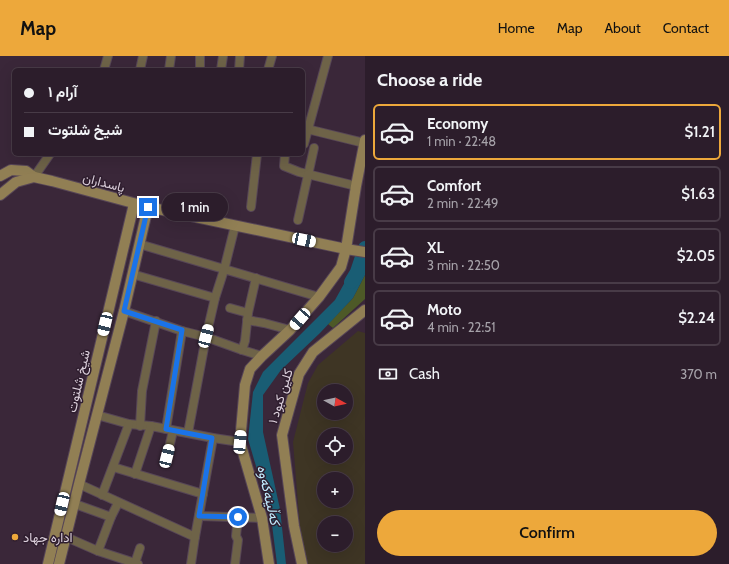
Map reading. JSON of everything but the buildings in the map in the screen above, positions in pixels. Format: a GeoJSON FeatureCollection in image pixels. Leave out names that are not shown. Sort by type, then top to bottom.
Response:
{"type":"FeatureCollection","features":[{"type":"Feature","properties":{"kind":"main road"},"geometry":{"type":"LineString","coordinates":[[270,564],[262,518],[240,442],[245,385],[250,369],[290,330],[319,297],[341,267],[346,249],[365,141]]}},
{"type":"Feature","properties":{"kind":"main road"},"geometry":{"type":"LineString","coordinates":[[0,176],[12,170],[26,171],[34,177]]}},
{"type":"Feature","properties":{"kind":"main road","name":"پاسداران"},"geometry":{"type":"LineString","coordinates":[[0,195],[16,182],[34,177],[134,204],[365,252]]}},
{"type":"Feature","properties":{"kind":"main road","name":"شیخ شلتوت"},"geometry":{"type":"LineString","coordinates":[[48,564],[134,204]]}},
{"type":"Feature","properties":{"kind":"main road","name":"شیخ شلتوت"},"geometry":{"type":"LineString","coordinates":[[59,564],[124,311],[148,207]]}},
{"type":"Feature","properties":{"kind":"main road","name":"کلین کبود ۱"},"geometry":{"type":"LineString","coordinates":[[302,564],[294,526],[282,435],[299,374],[313,352],[365,310]]}},
{"type":"Feature","properties":{"kind":"street"},"geometry":{"type":"LineString","coordinates":[[105,68],[108,56]]}},
{"type":"Feature","properties":{"kind":"street"},"geometry":{"type":"LineString","coordinates":[[140,68],[143,56]]}},
{"type":"Feature","properties":{"kind":"street"},"geometry":{"type":"LineString","coordinates":[[169,68],[171,56]]}},
{"type":"Feature","properties":{"kind":"street"},"geometry":{"type":"LineString","coordinates":[[221,68],[223,56]]}},
{"type":"Feature","properties":{"kind":"street"},"geometry":{"type":"LineString","coordinates":[[239,68],[240,56]]}},
{"type":"Feature","properties":{"kind":"street"},"geometry":{"type":"LineString","coordinates":[[269,68],[272,56]]}},
{"type":"Feature","properties":{"kind":"street"},"geometry":{"type":"LineString","coordinates":[[305,139],[328,56]]}},
{"type":"Feature","properties":{"kind":"street"},"geometry":{"type":"LineString","coordinates":[[307,130],[365,141]]}},
{"type":"Feature","properties":{"kind":"street"},"geometry":{"type":"LineString","coordinates":[[298,220],[314,148]]}},
{"type":"Feature","properties":{"kind":"street"},"geometry":{"type":"LineString","coordinates":[[34,177],[49,156]]}},
{"type":"Feature","properties":{"kind":"street"},"geometry":{"type":"LineString","coordinates":[[251,207],[257,156]]}},
{"type":"Feature","properties":{"kind":"street"},"geometry":{"type":"LineString","coordinates":[[285,156],[284,166],[299,172],[356,186]]}},
{"type":"Feature","properties":{"kind":"street"},"geometry":{"type":"LineString","coordinates":[[188,433],[206,336],[235,226]]}},
{"type":"Feature","properties":{"kind":"street"},"geometry":{"type":"LineString","coordinates":[[139,244],[319,297]]}},
{"type":"Feature","properties":{"kind":"street"},"geometry":{"type":"LineString","coordinates":[[132,274],[215,298]]}},
{"type":"Feature","properties":{"kind":"street"},"geometry":{"type":"LineString","coordinates":[[242,350],[245,341],[247,316],[256,278]]}},
{"type":"Feature","properties":{"kind":"street"},"geometry":{"type":"LineString","coordinates":[[230,308],[264,323],[290,330]]}},
{"type":"Feature","properties":{"kind":"street"},"geometry":{"type":"LineString","coordinates":[[124,311],[182,330],[206,336],[262,356]]}},
{"type":"Feature","properties":{"kind":"street"},"geometry":{"type":"LineString","coordinates":[[140,426],[142,391],[156,321]]}},
{"type":"Feature","properties":{"kind":"street"},"geometry":{"type":"LineString","coordinates":[[167,456],[182,330]]}},
{"type":"Feature","properties":{"kind":"street"},"geometry":{"type":"LineString","coordinates":[[97,415],[129,424],[151,426],[240,442]]}},
{"type":"Feature","properties":{"kind":"street"},"geometry":{"type":"LineString","coordinates":[[102,495],[129,424]]}},
{"type":"Feature","properties":{"kind":"street"},"geometry":{"type":"LineString","coordinates":[[134,474],[151,426]]}},
{"type":"Feature","properties":{"kind":"street"},"geometry":{"type":"LineString","coordinates":[[191,564],[212,438]]}},
{"type":"Feature","properties":{"kind":"street"},"geometry":{"type":"LineString","coordinates":[[113,467],[203,494]]}},
{"type":"Feature","properties":{"kind":"street"},"geometry":{"type":"LineString","coordinates":[[79,484],[195,537]]}},
{"type":"Feature","properties":{"kind":"street"},"geometry":{"type":"LineString","coordinates":[[98,551],[118,503]]}},
{"type":"Feature","properties":{"kind":"street"},"geometry":{"type":"LineString","coordinates":[[75,504],[111,517]]}},
{"type":"Feature","properties":{"kind":"street"},"geometry":{"type":"LineString","coordinates":[[199,516],[262,518]]}},
{"type":"Feature","properties":{"kind":"street"},"geometry":{"type":"LineString","coordinates":[[235,564],[238,540],[236,536],[238,517]]}},
{"type":"Feature","properties":{"kind":"street"},"geometry":{"type":"LineString","coordinates":[[66,537],[98,551],[132,563],[140,548]]}},
{"type":"Feature","properties":{"kind":"shaded area"},"geometry":{"type":"Polygon","coordinates":[[[358,331],[365,333],[365,564],[307,564],[300,528],[293,442],[308,383],[318,365],[358,331]]]}},
{"type":"Feature","properties":{"kind":"green space"},"geometry":{"type":"Polygon","coordinates":[[[365,275],[365,299],[333,328],[328,324],[353,298],[365,275]]]}},
{"type":"Feature","properties":{"kind":"water"},"geometry":{"type":"Polygon","coordinates":[[[355,264],[365,268],[365,275],[353,298],[320,333],[281,370],[263,395],[263,432],[280,509],[286,564],[277,564],[271,517],[248,439],[253,392],[263,372],[335,300],[355,264]]]}},
{"type":"Feature","properties":{"kind":"waterway","name":"کەڵینەکەوە"},"geometry":{"type":"LineString","coordinates":[[351,282],[357,272],[365,248]]}},
{"type":"Feature","properties":{"kind":"place","name":"اداره جهاد"},"geometry":{"type":"Point","coordinates":[15,537]}},
{"type":"Feature","properties":{"kind":"route"},"geometry":{"type":"LineString","coordinates":[[148,207],[124,311],[182,330],[166,429],[212,438],[199,516],[238,517]]}}]}
